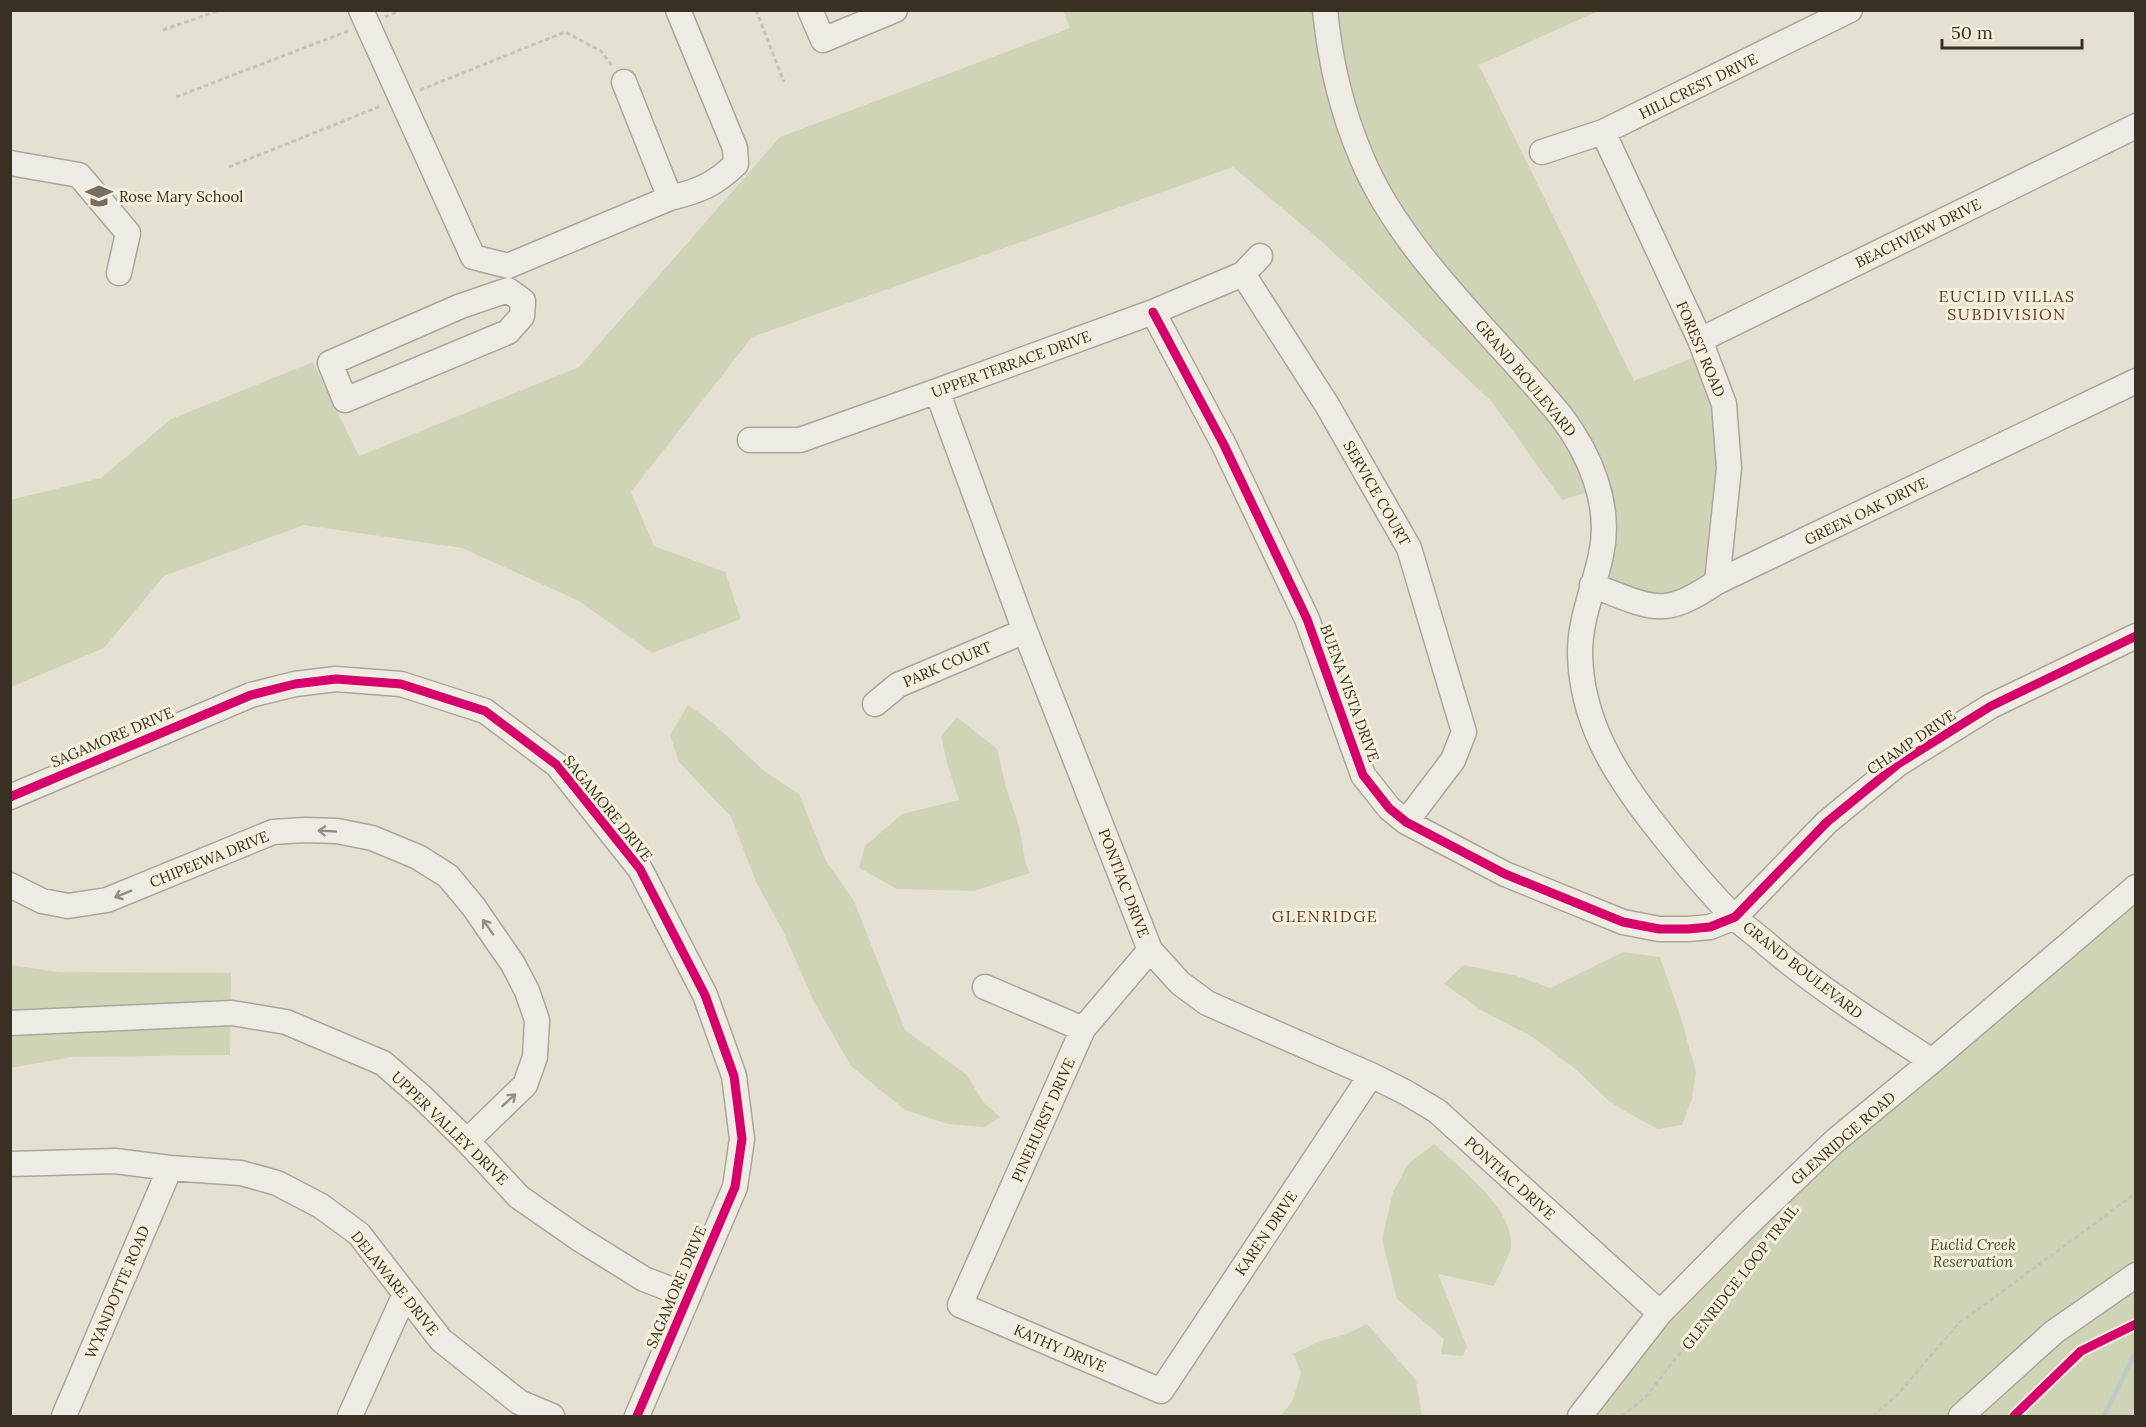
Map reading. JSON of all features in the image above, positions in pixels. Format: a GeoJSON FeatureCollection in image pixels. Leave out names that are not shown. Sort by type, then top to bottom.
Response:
{"type":"FeatureCollection","features":[{"type":"Feature","properties":{"kind":"street"},"geometry":{"type":"LineString","coordinates":[[364,17],[473,257],[508,266],[670,198],[688,194],[719,181],[736,164],[735,148],[678,10]]}},
{"type":"Feature","properties":{"kind":"street"},"geometry":{"type":"LineString","coordinates":[[810,10],[823,40],[895,10]]}},
{"type":"Feature","properties":{"kind":"street","name":"GRAND BOULEVARD"},"geometry":{"type":"LineString","coordinates":[[1325,10],[1329,53],[1342,103],[1361,158],[1383,200],[1406,235],[1450,290],[1561,416],[1576,436],[1589,460],[1598,489],[1604,525],[1602,554],[1592,585],[1580,651],[1582,678],[1592,721],[1609,761],[1633,798],[1676,852],[1735,917],[1836,998],[1932,1061]]}},
{"type":"Feature","properties":{"kind":"street","name":"HILLCREST DRIVE"},"geometry":{"type":"LineString","coordinates":[[1542,152],[1603,132],[1850,10]]}},
{"type":"Feature","properties":{"kind":"street"},"geometry":{"type":"LineString","coordinates":[[624,82],[670,198]]}},
{"type":"Feature","properties":{"kind":"street","name":"BEACHVIEW DRIVE"},"geometry":{"type":"LineString","coordinates":[[1700,340],[2136,126]]}},
{"type":"Feature","properties":{"kind":"street","name":"FOREST ROAD"},"geometry":{"type":"LineString","coordinates":[[1603,132],[1700,340],[1724,404],[1729,468],[1717,582]]}},
{"type":"Feature","properties":{"kind":"street"},"geometry":{"type":"LineString","coordinates":[[10,164],[79,175],[128,233],[119,273]]}},
{"type":"Feature","properties":{"kind":"street","name":"UPPER TERRACE DRIVE"},"geometry":{"type":"LineString","coordinates":[[750,441],[800,440],[937,392],[1153,312],[1243,274],[1260,256]]}},
{"type":"Feature","properties":{"kind":"street"},"geometry":{"type":"LineString","coordinates":[[507,290],[508,266]]}},
{"type":"Feature","properties":{"kind":"street","name":"SERVICE COURT"},"geometry":{"type":"LineString","coordinates":[[1243,274],[1327,405],[1409,548],[1464,732],[1453,760],[1406,822]]}},
{"type":"Feature","properties":{"kind":"street"},"geometry":{"type":"LineString","coordinates":[[507,290],[523,301],[522,316],[508,332],[345,400],[330,363],[462,306],[507,290]]}},
{"type":"Feature","properties":{"kind":"street","name":"BUENA VISTA DRIVE"},"geometry":{"type":"LineString","coordinates":[[1153,312],[1224,445],[1307,619],[1363,775],[1389,808],[1406,822],[1505,874],[1623,922],[1659,929],[1688,929],[1710,927],[1735,917]]}},
{"type":"Feature","properties":{"kind":"street","name":"GREEN OAK DRIVE"},"geometry":{"type":"LineString","coordinates":[[1592,585],[1663,607],[1682,602],[1717,582],[2136,381]]}},
{"type":"Feature","properties":{"kind":"street","name":"PONTIAC DRIVE"},"geometry":{"type":"LineString","coordinates":[[937,392],[1025,631],[1150,950],[1180,983],[1208,1003],[1371,1075],[1437,1111],[1660,1313]]}},
{"type":"Feature","properties":{"kind":"street","name":"PARK COURT"},"geometry":{"type":"LineString","coordinates":[[875,704],[898,685],[1025,631]]}},
{"type":"Feature","properties":{"kind":"street","name":"CHAMP DRIVE"},"geometry":{"type":"LineString","coordinates":[[1735,917],[1827,822],[1898,764],[1991,706],[2136,636]]}},
{"type":"Feature","properties":{"kind":"street","name":"SAGAMORE DRIVE"},"geometry":{"type":"LineString","coordinates":[[10,796],[251,695],[295,684],[336,679],[401,684],[484,711],[557,765],[640,869],[705,995],[734,1076],[742,1139],[735,1187],[637,1416]]}},
{"type":"Feature","properties":{"kind":"street","name":"CHIPEEWA DRIVE"},"geometry":{"type":"LineString","coordinates":[[10,885],[42,901],[68,906],[107,900],[273,832],[337,831],[372,838],[418,857],[448,876],[473,906],[513,964],[527,990],[537,1020],[534,1057],[525,1085],[467,1141]]}},
{"type":"Feature","properties":{"kind":"street","name":"GLENRIDGE ROAD"},"geometry":{"type":"LineString","coordinates":[[1580,1416],[1660,1313],[1836,1140],[2136,887]]}},
{"type":"Feature","properties":{"kind":"street","name":"PINEHURST DRIVE"},"geometry":{"type":"LineString","coordinates":[[960,1305],[1083,1029],[1150,950]]}},
{"type":"Feature","properties":{"kind":"street"},"geometry":{"type":"LineString","coordinates":[[985,987],[1083,1029]]}},
{"type":"Feature","properties":{"kind":"street","name":"UPPER VALLEY DRIVE"},"geometry":{"type":"LineString","coordinates":[[10,1023],[232,1013],[286,1022],[383,1063],[467,1141],[519,1197],[578,1238],[644,1279],[688,1296]]}},
{"type":"Feature","properties":{"kind":"street","name":"KAREN DRIVE"},"geometry":{"type":"LineString","coordinates":[[1161,1391],[1371,1075]]}},
{"type":"Feature","properties":{"kind":"street","name":"DELAWARE DRIVE"},"geometry":{"type":"LineString","coordinates":[[10,1164],[115,1161],[242,1173],[277,1183],[321,1206],[359,1234],[441,1340],[519,1402],[552,1416]]}},
{"type":"Feature","properties":{"kind":"street","name":"WYANDOTTE ROAD"},"geometry":{"type":"LineString","coordinates":[[64,1416],[171,1168]]}},
{"type":"Feature","properties":{"kind":"street"},"geometry":{"type":"LineString","coordinates":[[1961,1416],[2054,1332],[2136,1275]]}},
{"type":"Feature","properties":{"kind":"street"},"geometry":{"type":"LineString","coordinates":[[350,1416],[405,1294]]}},
{"type":"Feature","properties":{"kind":"street","name":"KATHY DRIVE"},"geometry":{"type":"LineString","coordinates":[[960,1305],[1161,1391]]}},
{"type":"Feature","properties":{"kind":"path"},"geometry":{"type":"LineString","coordinates":[[163,30],[220,10]]}},
{"type":"Feature","properties":{"kind":"path"},"geometry":{"type":"LineString","coordinates":[[176,97],[364,17],[402,10]]}},
{"type":"Feature","properties":{"kind":"path"},"geometry":{"type":"LineString","coordinates":[[756,10],[784,82]]}},
{"type":"Feature","properties":{"kind":"path"},"geometry":{"type":"LineString","coordinates":[[229,167],[565,32],[601,51],[624,82]]}},
{"type":"Feature","properties":{"kind":"path"},"geometry":{"type":"LineString","coordinates":[[1873,1416],[1897,1395],[1958,1324],[2136,1193]]}},
{"type":"Feature","properties":{"kind":"green space"},"geometry":{"type":"Polygon","coordinates":[[[1063,10],[1598,11],[1479,65],[1634,381],[1705,353],[1724,404],[1717,582],[1682,602],[1592,585],[1598,489],[1562,500],[1492,402],[1320,240],[1233,167],[752,337],[631,492],[654,546],[725,572],[741,619],[652,653],[579,601],[462,548],[304,525],[164,576],[104,648],[11,687],[10,500],[101,478],[171,419],[313,362],[359,456],[579,367],[780,137],[1070,28],[1063,10]]]}},
{"type":"Feature","properties":{"kind":"green space"},"geometry":{"type":"Polygon","coordinates":[[[688,705],[712,722],[764,771],[799,794],[826,861],[854,901],[905,1030],[967,1075],[983,1102],[1000,1117],[984,1127],[948,1124],[905,1110],[851,1066],[813,1000],[783,931],[757,884],[731,817],[679,762],[670,735],[688,705]]]}},
{"type":"Feature","properties":{"kind":"green space"},"geometry":{"type":"Polygon","coordinates":[[[957,717],[997,749],[1030,873],[974,891],[897,889],[859,868],[865,846],[902,814],[959,800],[941,736],[957,717]]]}},
{"type":"Feature","properties":{"kind":"green space","name":"Euclid Creek Reservation"},"geometry":{"type":"Polygon","coordinates":[[[2135,887],[2135,1416],[1580,1416],[1660,1313],[2135,887]]]}},
{"type":"Feature","properties":{"kind":"green space"},"geometry":{"type":"Polygon","coordinates":[[[1623,952],[1660,957],[1681,1018],[1696,1072],[1692,1099],[1682,1125],[1658,1129],[1628,1113],[1609,1101],[1573,1067],[1531,1036],[1481,1010],[1444,984],[1463,965],[1517,976],[1550,988],[1623,952]]]}},
{"type":"Feature","properties":{"kind":"green space"},"geometry":{"type":"Polygon","coordinates":[[[10,965],[59,972],[231,973],[230,1055],[72,1057],[11,1068],[10,965]]]}},
{"type":"Feature","properties":{"kind":"green space"},"geometry":{"type":"Polygon","coordinates":[[[1434,1144],[1485,1192],[1506,1221],[1511,1236],[1510,1251],[1494,1286],[1438,1274],[1467,1347],[1463,1356],[1441,1354],[1444,1339],[1397,1299],[1382,1239],[1393,1192],[1408,1164],[1434,1144]]]}},
{"type":"Feature","properties":{"kind":"green space"},"geometry":{"type":"Polygon","coordinates":[[[1367,1324],[1416,1380],[1422,1416],[1281,1416],[1293,1400],[1301,1372],[1293,1354],[1320,1341],[1346,1334],[1367,1324]]]}},
{"type":"Feature","properties":{"kind":"waterway"},"geometry":{"type":"LineString","coordinates":[[2104,1416],[2136,1355]]}},
{"type":"Feature","properties":{"kind":"cycle path"},"geometry":{"type":"LineString","coordinates":[[1153,312],[1224,445],[1307,619],[1363,775],[1389,808],[1406,822],[1505,874],[1623,922],[1659,929],[1688,929],[1710,927],[1735,917],[1827,822],[1898,764],[1991,706],[2136,636]]}},
{"type":"Feature","properties":{"kind":"cycle path"},"geometry":{"type":"LineString","coordinates":[[10,797],[251,695],[295,684],[336,679],[401,684],[485,711],[557,765],[640,869],[705,995],[734,1076],[742,1139],[735,1187],[637,1416]]}},
{"type":"Feature","properties":{"kind":"cycle path"},"geometry":{"type":"LineString","coordinates":[[2014,1416],[2081,1351],[2136,1324]]}},
{"type":"Feature","properties":{"kind":"place","name":"Rose Mary School"},"geometry":{"type":"Point","coordinates":[99,196]}},
{"type":"Feature","properties":{"kind":"district","name":"EUCLID VILLAS SUBDIVISION"},"geometry":{"type":"Point","coordinates":[2007,305]}},
{"type":"Feature","properties":{"kind":"district","name":"GLENRIDGE"},"geometry":{"type":"Point","coordinates":[1325,916]}}]}
